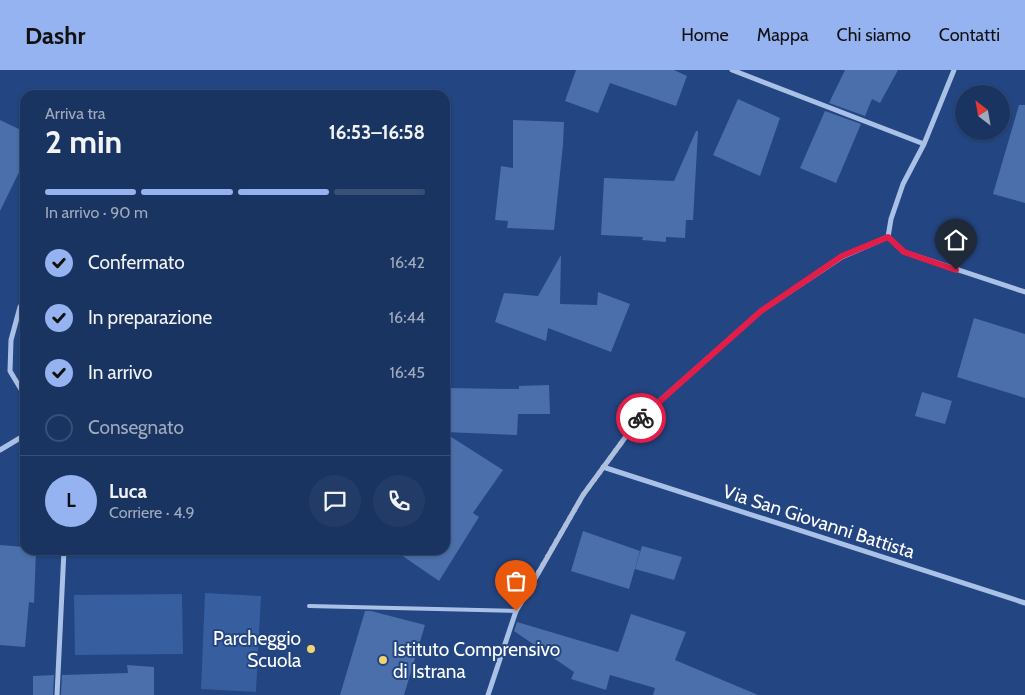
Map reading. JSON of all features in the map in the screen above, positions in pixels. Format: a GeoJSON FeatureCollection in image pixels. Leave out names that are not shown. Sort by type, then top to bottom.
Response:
{"type":"FeatureCollection","features":[{"type":"Feature","properties":{"kind":"street"},"geometry":{"type":"LineString","coordinates":[[732,70],[924,144]]}},
{"type":"Feature","properties":{"kind":"street"},"geometry":{"type":"LineString","coordinates":[[888,237],[891,219],[903,184],[924,144],[954,70]]}},
{"type":"Feature","properties":{"kind":"street"},"geometry":{"type":"LineString","coordinates":[[888,237],[904,252],[1025,292]]}},
{"type":"Feature","properties":{"kind":"street"},"geometry":{"type":"LineString","coordinates":[[488,695],[516,611],[583,495],[638,420],[761,311],[842,256],[888,237]]}},
{"type":"Feature","properties":{"kind":"street"},"geometry":{"type":"LineString","coordinates":[[20,306],[11,340],[10,371],[20,388]]}},
{"type":"Feature","properties":{"kind":"street"},"geometry":{"type":"LineString","coordinates":[[0,450],[20,438]]}},
{"type":"Feature","properties":{"kind":"street","name":"Via San Giovanni Battista"},"geometry":{"type":"LineString","coordinates":[[603,467],[1025,603]]}},
{"type":"Feature","properties":{"kind":"street"},"geometry":{"type":"LineString","coordinates":[[58,695],[64,555]]}},
{"type":"Feature","properties":{"kind":"lane"},"geometry":{"type":"LineString","coordinates":[[309,606],[516,611]]}},
{"type":"Feature","properties":{"kind":"shaded area"},"geometry":{"type":"Polygon","coordinates":[[[205,593],[261,596],[256,692],[201,689],[205,593]]]}},
{"type":"Feature","properties":{"kind":"shaded area"},"geometry":{"type":"Polygon","coordinates":[[[182,594],[183,654],[75,655],[74,595],[182,594]]]}},
{"type":"Feature","properties":{"kind":"building"},"geometry":{"type":"Polygon","coordinates":[[[576,70],[674,70],[687,76],[676,106],[610,83],[598,113],[565,101],[576,70]]]}},
{"type":"Feature","properties":{"kind":"building"},"geometry":{"type":"Polygon","coordinates":[[[845,70],[898,70],[880,103],[872,99],[865,116],[829,103],[845,70]]]}},
{"type":"Feature","properties":{"kind":"building"},"geometry":{"type":"Polygon","coordinates":[[[738,99],[780,118],[760,176],[713,155],[738,99]]]}},
{"type":"Feature","properties":{"kind":"building"},"geometry":{"type":"Polygon","coordinates":[[[1019,105],[1025,105],[1025,203],[993,194],[1019,105]]]}},
{"type":"Feature","properties":{"kind":"building"},"geometry":{"type":"Polygon","coordinates":[[[825,111],[861,124],[836,183],[800,168],[825,111]]]}},
{"type":"Feature","properties":{"kind":"building"},"geometry":{"type":"Polygon","coordinates":[[[0,120],[20,130],[20,170],[0,211],[0,120]]]}},
{"type":"Feature","properties":{"kind":"building"},"geometry":{"type":"Polygon","coordinates":[[[513,120],[564,122],[554,230],[507,228],[508,221],[495,220],[501,166],[513,168],[513,120]]]}},
{"type":"Feature","properties":{"kind":"building"},"geometry":{"type":"Polygon","coordinates":[[[696,131],[698,131],[693,220],[686,220],[685,238],[666,237],[666,242],[642,240],[643,237],[601,235],[604,178],[674,181],[696,131]]]}},
{"type":"Feature","properties":{"kind":"building"},"geometry":{"type":"Polygon","coordinates":[[[561,255],[560,304],[597,305],[598,292],[630,304],[611,352],[548,328],[546,341],[495,322],[504,293],[538,296],[561,255]]]}},
{"type":"Feature","properties":{"kind":"building"},"geometry":{"type":"Polygon","coordinates":[[[974,318],[1025,334],[1025,398],[957,377],[974,318]]]}},
{"type":"Feature","properties":{"kind":"building"},"geometry":{"type":"Polygon","coordinates":[[[549,385],[550,414],[518,414],[517,435],[450,432],[450,388],[519,389],[519,386],[549,385]]]}},
{"type":"Feature","properties":{"kind":"building"},"geometry":{"type":"Polygon","coordinates":[[[922,392],[952,401],[945,424],[915,416],[922,392]]]}},
{"type":"Feature","properties":{"kind":"building"},"geometry":{"type":"Polygon","coordinates":[[[450,436],[503,470],[473,513],[479,517],[439,581],[401,555],[450,555],[450,436]]]}},
{"type":"Feature","properties":{"kind":"building"},"geometry":{"type":"Polygon","coordinates":[[[583,531],[640,551],[629,589],[571,571],[583,531]]]}},
{"type":"Feature","properties":{"kind":"building"},"geometry":{"type":"Polygon","coordinates":[[[0,545],[20,547],[20,555],[36,555],[34,603],[29,602],[25,647],[0,645],[0,545]]]}},
{"type":"Feature","properties":{"kind":"building"},"geometry":{"type":"Polygon","coordinates":[[[642,546],[682,557],[674,580],[635,569],[642,546]]]}},
{"type":"Feature","properties":{"kind":"building","name":"Istituto Comprensivo di Istrana"},"geometry":{"type":"Polygon","coordinates":[[[365,611],[425,625],[404,695],[340,695],[365,611]]]}},
{"type":"Feature","properties":{"kind":"building"},"geometry":{"type":"Polygon","coordinates":[[[631,614],[686,632],[675,660],[758,695],[653,695],[655,688],[610,675],[606,690],[571,679],[574,672],[514,631],[517,622],[618,652],[631,614]]]}},
{"type":"Feature","properties":{"kind":"building"},"geometry":{"type":"Polygon","coordinates":[[[127,665],[154,667],[154,695],[61,695],[62,675],[128,673],[127,665]]]}},
{"type":"Feature","properties":{"kind":"building"},"geometry":{"type":"Polygon","coordinates":[[[54,675],[53,695],[33,695],[33,676],[54,675]]]}},
{"type":"Feature","properties":{"kind":"way so far"},"geometry":{"type":"LineString","coordinates":[[516,611],[583,495],[641,418]]}},
{"type":"Feature","properties":{"kind":"place","name":"Parcheggio Scuola"},"geometry":{"type":"Point","coordinates":[311,649]}},
{"type":"Feature","properties":{"kind":"place","name":"Istituto Comprensivo di Istrana"},"geometry":{"type":"Point","coordinates":[383,660]}},
{"type":"Feature","properties":{"kind":"route"},"geometry":{"type":"LineString","coordinates":[[641,418],[761,311],[842,256],[888,237],[904,252],[956,270]]}}]}
